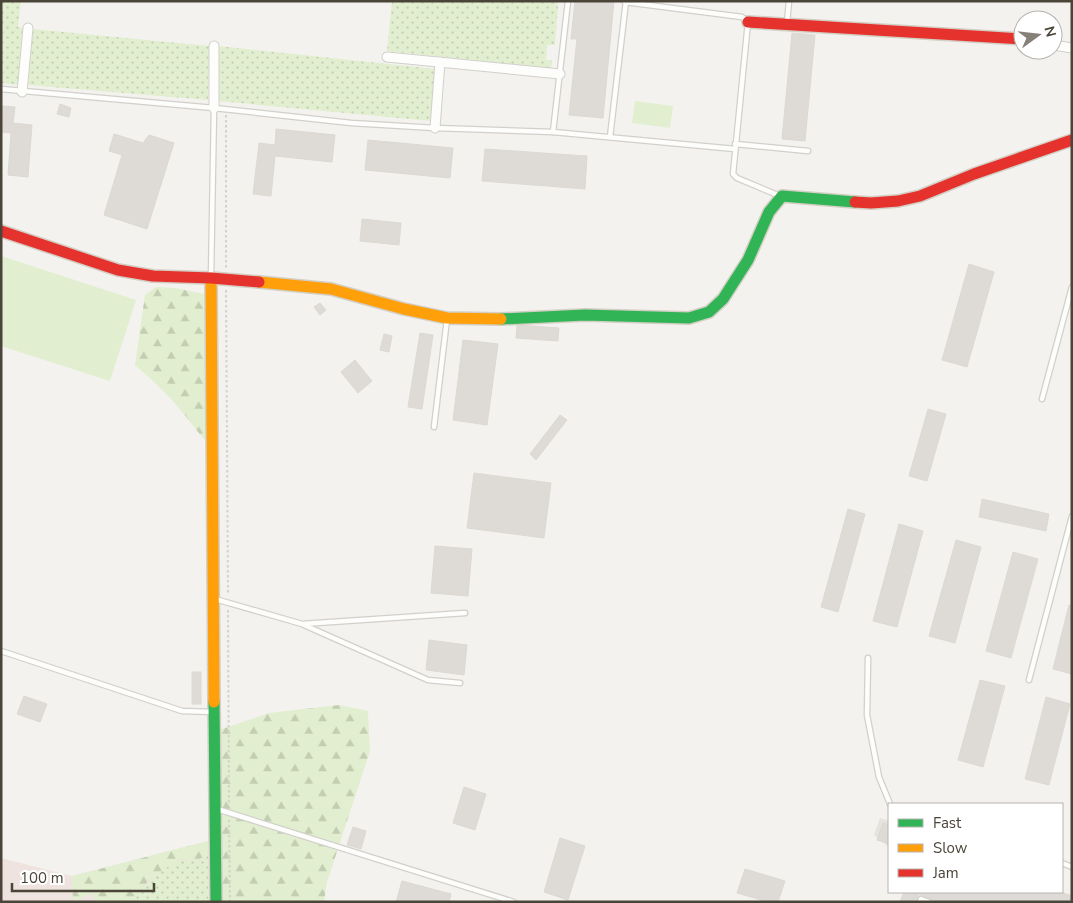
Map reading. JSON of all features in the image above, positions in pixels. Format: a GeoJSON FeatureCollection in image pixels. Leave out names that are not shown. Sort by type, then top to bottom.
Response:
{"type":"FeatureCollection","features":[{"type":"Feature","properties":{"kind":"street"},"geometry":{"type":"LineString","coordinates":[[748,22],[1013,38]]}},
{"type":"Feature","properties":{"kind":"street"},"geometry":{"type":"LineString","coordinates":[[22,92],[28,28]]}},
{"type":"Feature","properties":{"kind":"street"},"geometry":{"type":"LineString","coordinates":[[214,46],[214,108]]}},
{"type":"Feature","properties":{"kind":"street"},"geometry":{"type":"LineString","coordinates":[[387,57],[560,74]]}},
{"type":"Feature","properties":{"kind":"street"},"geometry":{"type":"LineString","coordinates":[[435,128],[440,62]]}},
{"type":"Feature","properties":{"kind":"street"},"geometry":{"type":"LineString","coordinates":[[1,231],[118,270],[153,276],[226,279],[330,289],[368,298],[404,310],[448,318],[490,319],[585,315],[689,318],[701,316],[712,311],[722,301],[751,255],[772,205],[782,196],[871,203],[898,201],[920,196],[974,174],[1072,140]]}},
{"type":"Feature","properties":{"kind":"street"},"geometry":{"type":"LineString","coordinates":[[211,278],[216,902]]}},
{"type":"Feature","properties":{"kind":"lane"},"geometry":{"type":"LineString","coordinates":[[553,132],[568,1]]}},
{"type":"Feature","properties":{"kind":"lane"},"geometry":{"type":"LineString","coordinates":[[787,25],[789,1]]}},
{"type":"Feature","properties":{"kind":"lane"},"geometry":{"type":"LineString","coordinates":[[610,137],[626,2],[742,16],[748,22],[733,174],[737,178],[782,196]]}},
{"type":"Feature","properties":{"kind":"lane"},"geometry":{"type":"LineString","coordinates":[[1,89],[214,108],[351,123],[553,132],[808,151]]}},
{"type":"Feature","properties":{"kind":"lane"},"geometry":{"type":"LineString","coordinates":[[211,278],[214,108]]}},
{"type":"Feature","properties":{"kind":"lane"},"geometry":{"type":"LineString","coordinates":[[1042,399],[1072,287]]}},
{"type":"Feature","properties":{"kind":"lane"},"geometry":{"type":"LineString","coordinates":[[434,427],[448,318]]}},
{"type":"Feature","properties":{"kind":"lane"},"geometry":{"type":"LineString","coordinates":[[1029,680],[1072,516]]}},
{"type":"Feature","properties":{"kind":"lane"},"geometry":{"type":"LineString","coordinates":[[214,599],[302,624],[428,680],[460,682]]}},
{"type":"Feature","properties":{"kind":"lane"},"geometry":{"type":"LineString","coordinates":[[302,624],[465,614]]}},
{"type":"Feature","properties":{"kind":"lane"},"geometry":{"type":"LineString","coordinates":[[1,651],[182,711],[214,712]]}},
{"type":"Feature","properties":{"kind":"lane"},"geometry":{"type":"LineString","coordinates":[[868,658],[867,715],[879,777],[890,803]]}},
{"type":"Feature","properties":{"kind":"lane"},"geometry":{"type":"LineString","coordinates":[[215,808],[514,902]]}},
{"type":"Feature","properties":{"kind":"lane"},"geometry":{"type":"LineString","coordinates":[[920,902],[921,899],[929,902]]}},
{"type":"Feature","properties":{"kind":"path"},"geometry":{"type":"LineString","coordinates":[[226,115],[230,902]]}},
{"type":"Feature","properties":{"kind":"shaded area"},"geometry":{"type":"Polygon","coordinates":[[[880,818],[888,821],[888,846],[874,835],[880,818]]]}},
{"type":"Feature","properties":{"kind":"shaded area"},"geometry":{"type":"Polygon","coordinates":[[[208,841],[209,902],[1,902],[1,858],[72,876],[208,841]]]}},
{"type":"Feature","properties":{"kind":"green space"},"geometry":{"type":"Polygon","coordinates":[[[1,1],[21,1],[18,27],[23,28],[19,85],[1,83],[1,1]]]}},
{"type":"Feature","properties":{"kind":"green space"},"geometry":{"type":"Polygon","coordinates":[[[392,1],[557,1],[555,45],[547,45],[546,60],[552,60],[551,68],[387,51],[392,1]]]}},
{"type":"Feature","properties":{"kind":"green space"},"geometry":{"type":"Polygon","coordinates":[[[33,29],[209,46],[208,100],[28,85],[33,29]]]}},
{"type":"Feature","properties":{"kind":"green space"},"geometry":{"type":"Polygon","coordinates":[[[218,46],[435,69],[431,121],[218,101],[218,46]]]}},
{"type":"Feature","properties":{"kind":"green space"},"geometry":{"type":"Polygon","coordinates":[[[635,101],[673,106],[670,128],[632,123],[635,101]]]}},
{"type":"Feature","properties":{"kind":"green space"},"geometry":{"type":"Polygon","coordinates":[[[1,256],[136,300],[110,381],[1,346],[1,256]]]}},
{"type":"Feature","properties":{"kind":"green space"},"geometry":{"type":"Polygon","coordinates":[[[156,287],[176,288],[204,294],[206,441],[172,400],[135,365],[145,295],[156,287]]]}},
{"type":"Feature","properties":{"kind":"green space"},"geometry":{"type":"Polygon","coordinates":[[[339,705],[368,711],[370,751],[327,882],[324,902],[221,902],[219,730],[269,713],[339,705]]]}},
{"type":"Feature","properties":{"kind":"green space"},"geometry":{"type":"Polygon","coordinates":[[[208,841],[208,855],[195,861],[187,859],[180,861],[164,869],[140,890],[133,902],[96,902],[92,893],[73,902],[72,876],[208,841]]]}},
{"type":"Feature","properties":{"kind":"green space"},"geometry":{"type":"Polygon","coordinates":[[[208,855],[208,902],[141,902],[134,900],[134,896],[169,866],[186,860],[195,861],[208,855]]]}},
{"type":"Feature","properties":{"kind":"building"},"geometry":{"type":"Polygon","coordinates":[[[575,1],[614,1],[603,118],[569,115],[577,39],[571,39],[575,1]]]}},
{"type":"Feature","properties":{"kind":"building"},"geometry":{"type":"Polygon","coordinates":[[[792,33],[815,35],[805,141],[782,139],[792,33]]]}},
{"type":"Feature","properties":{"kind":"building"},"geometry":{"type":"Polygon","coordinates":[[[60,104],[71,108],[69,117],[57,114],[60,104]]]}},
{"type":"Feature","properties":{"kind":"building"},"geometry":{"type":"Polygon","coordinates":[[[1,106],[15,107],[13,123],[32,125],[28,177],[8,175],[11,133],[1,132],[1,106]]]}},
{"type":"Feature","properties":{"kind":"building"},"geometry":{"type":"Polygon","coordinates":[[[276,129],[335,135],[332,162],[275,156],[271,196],[253,194],[259,143],[275,145],[276,129]]]}},
{"type":"Feature","properties":{"kind":"building"},"geometry":{"type":"Polygon","coordinates":[[[114,134],[143,143],[149,135],[174,143],[147,229],[104,215],[122,155],[109,151],[114,134]]]}},
{"type":"Feature","properties":{"kind":"building"},"geometry":{"type":"Polygon","coordinates":[[[368,140],[453,148],[450,178],[365,170],[368,140]]]}},
{"type":"Feature","properties":{"kind":"building"},"geometry":{"type":"Polygon","coordinates":[[[485,149],[587,156],[585,189],[482,181],[485,149]]]}},
{"type":"Feature","properties":{"kind":"building"},"geometry":{"type":"Polygon","coordinates":[[[362,219],[401,223],[399,245],[360,241],[362,219]]]}},
{"type":"Feature","properties":{"kind":"building"},"geometry":{"type":"Polygon","coordinates":[[[969,264],[994,272],[967,367],[942,360],[969,264]]]}},
{"type":"Feature","properties":{"kind":"building"},"geometry":{"type":"Polygon","coordinates":[[[320,303],[326,310],[320,315],[314,307],[320,303]]]}},
{"type":"Feature","properties":{"kind":"building"},"geometry":{"type":"Polygon","coordinates":[[[517,325],[559,328],[558,341],[516,338],[517,325]]]}},
{"type":"Feature","properties":{"kind":"building"},"geometry":{"type":"Polygon","coordinates":[[[420,333],[433,335],[422,409],[408,407],[420,333]]]}},
{"type":"Feature","properties":{"kind":"building"},"geometry":{"type":"Polygon","coordinates":[[[384,334],[392,336],[389,352],[380,350],[384,334]]]}},
{"type":"Feature","properties":{"kind":"building"},"geometry":{"type":"Polygon","coordinates":[[[463,340],[498,344],[487,425],[453,420],[463,340]]]}},
{"type":"Feature","properties":{"kind":"building"},"geometry":{"type":"Polygon","coordinates":[[[355,360],[372,381],[358,393],[341,372],[355,360]]]}},
{"type":"Feature","properties":{"kind":"building"},"geometry":{"type":"Polygon","coordinates":[[[928,409],[946,414],[927,481],[909,476],[928,409]]]}},
{"type":"Feature","properties":{"kind":"building"},"geometry":{"type":"Polygon","coordinates":[[[560,415],[567,420],[536,460],[530,454],[560,415]]]}},
{"type":"Feature","properties":{"kind":"building"},"geometry":{"type":"Polygon","coordinates":[[[474,473],[551,483],[544,538],[467,528],[474,473]]]}},
{"type":"Feature","properties":{"kind":"building"},"geometry":{"type":"Polygon","coordinates":[[[982,499],[1049,514],[1046,531],[979,517],[982,499]]]}},
{"type":"Feature","properties":{"kind":"building"},"geometry":{"type":"Polygon","coordinates":[[[848,509],[865,514],[838,612],[821,607],[848,509]]]}},
{"type":"Feature","properties":{"kind":"building"},"geometry":{"type":"Polygon","coordinates":[[[899,524],[923,531],[897,627],[873,621],[899,524]]]}},
{"type":"Feature","properties":{"kind":"building"},"geometry":{"type":"Polygon","coordinates":[[[956,540],[981,547],[955,643],[929,636],[956,540]]]}},
{"type":"Feature","properties":{"kind":"building"},"geometry":{"type":"Polygon","coordinates":[[[435,546],[472,549],[468,596],[431,593],[435,546]]]}},
{"type":"Feature","properties":{"kind":"building"},"geometry":{"type":"Polygon","coordinates":[[[1013,552],[1038,559],[1011,658],[986,651],[1013,552]]]}},
{"type":"Feature","properties":{"kind":"building"},"geometry":{"type":"Polygon","coordinates":[[[1069,605],[1072,606],[1072,674],[1053,669],[1069,605]]]}},
{"type":"Feature","properties":{"kind":"building"},"geometry":{"type":"Polygon","coordinates":[[[429,640],[467,645],[464,675],[426,670],[429,640]]]}},
{"type":"Feature","properties":{"kind":"building"},"geometry":{"type":"Polygon","coordinates":[[[192,672],[201,672],[201,704],[192,704],[192,672]]]}},
{"type":"Feature","properties":{"kind":"building"},"geometry":{"type":"Polygon","coordinates":[[[980,680],[1005,686],[983,767],[958,760],[980,680]]]}},
{"type":"Feature","properties":{"kind":"building"},"geometry":{"type":"Polygon","coordinates":[[[24,696],[47,704],[40,722],[17,714],[24,696]]]}},
{"type":"Feature","properties":{"kind":"building"},"geometry":{"type":"Polygon","coordinates":[[[1046,697],[1070,704],[1049,785],[1025,779],[1046,697]]]}},
{"type":"Feature","properties":{"kind":"building"},"geometry":{"type":"Polygon","coordinates":[[[464,787],[486,794],[475,830],[453,823],[464,787]]]}},
{"type":"Feature","properties":{"kind":"building"},"geometry":{"type":"Polygon","coordinates":[[[883,823],[888,825],[888,844],[877,840],[883,823]]]}},
{"type":"Feature","properties":{"kind":"building"},"geometry":{"type":"Polygon","coordinates":[[[353,827],[366,831],[361,849],[347,845],[353,827]]]}},
{"type":"Feature","properties":{"kind":"building"},"geometry":{"type":"Polygon","coordinates":[[[560,838],[585,846],[568,900],[544,892],[560,838]]]}},
{"type":"Feature","properties":{"kind":"building"},"geometry":{"type":"Polygon","coordinates":[[[745,869],[785,881],[778,902],[768,902],[737,893],[745,869]]]}},
{"type":"Feature","properties":{"kind":"building"},"geometry":{"type":"Polygon","coordinates":[[[402,881],[451,894],[449,902],[396,902],[402,881]]]}},
{"type":"Feature","properties":{"kind":"building"},"geometry":{"type":"Polygon","coordinates":[[[904,893],[1063,893],[1072,896],[1072,902],[938,902],[919,894],[916,902],[900,902],[904,893]]]}},
{"type":"Feature","properties":{"kind":"traffic: fast"},"geometry":{"type":"LineString","coordinates":[[501,319],[585,315],[689,318],[709,312],[723,299],[748,260],[769,212],[782,196],[855,202]]}},
{"type":"Feature","properties":{"kind":"traffic: fast"},"geometry":{"type":"LineString","coordinates":[[214,702],[216,902]]}},
{"type":"Feature","properties":{"kind":"traffic: slow"},"geometry":{"type":"LineString","coordinates":[[211,278],[214,702]]}},
{"type":"Feature","properties":{"kind":"traffic: slow"},"geometry":{"type":"LineString","coordinates":[[259,282],[331,289],[404,309],[447,318],[501,319]]}},
{"type":"Feature","properties":{"kind":"traffic: jam"},"geometry":{"type":"LineString","coordinates":[[748,22],[1013,38]]}},
{"type":"Feature","properties":{"kind":"traffic: jam"},"geometry":{"type":"LineString","coordinates":[[855,202],[898,201],[920,196],[974,174],[1072,140]]}},
{"type":"Feature","properties":{"kind":"traffic: jam"},"geometry":{"type":"LineString","coordinates":[[1,231],[118,270],[153,276],[259,282]]}}]}
